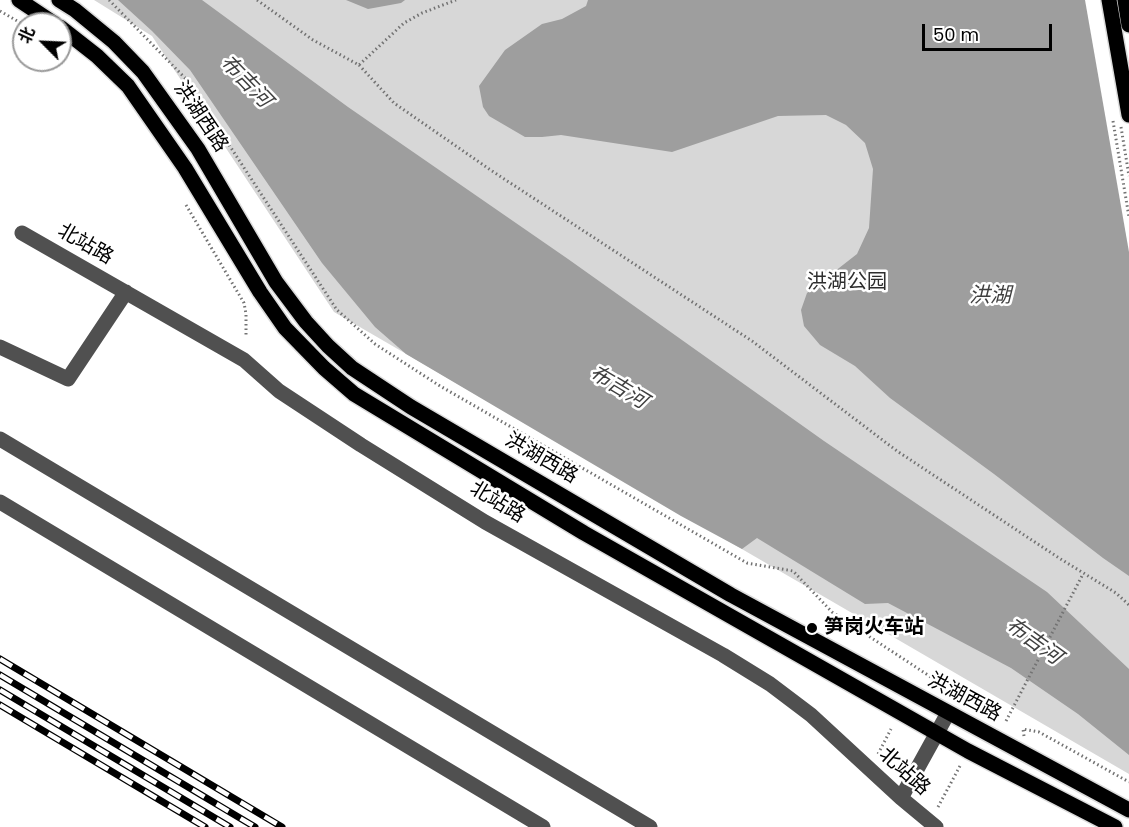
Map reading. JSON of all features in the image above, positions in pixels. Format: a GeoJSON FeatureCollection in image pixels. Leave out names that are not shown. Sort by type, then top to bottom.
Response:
{"type":"FeatureCollection","features":[{"type":"Feature","properties":{"kind":"main road"},"geometry":{"type":"LineString","coordinates":[[19,0],[38,12]]}},
{"type":"Feature","properties":{"kind":"main road","name":"洪湖西路"},"geometry":{"type":"LineString","coordinates":[[59,0],[114,42],[143,72],[198,149],[281,290],[306,322],[352,368],[411,407],[731,595],[1129,810]]}},
{"type":"Feature","properties":{"kind":"main road"},"geometry":{"type":"LineString","coordinates":[[1109,0],[1129,115]]}},
{"type":"Feature","properties":{"kind":"main road"},"geometry":{"type":"LineString","coordinates":[[1125,0],[1129,25]]}},
{"type":"Feature","properties":{"kind":"main road","name":"洪湖西路"},"geometry":{"type":"LineString","coordinates":[[72,36],[129,86],[185,168],[260,292],[285,328],[338,382],[393,419],[584,532],[968,751],[1115,827]]}},
{"type":"Feature","properties":{"kind":"street","name":"北站路"},"geometry":{"type":"LineString","coordinates":[[22,233],[244,360],[279,391],[485,522],[723,655],[770,684],[810,715],[936,827]]}},
{"type":"Feature","properties":{"kind":"street"},"geometry":{"type":"LineString","coordinates":[[0,346],[68,379],[126,292]]}},
{"type":"Feature","properties":{"kind":"street"},"geometry":{"type":"LineString","coordinates":[[0,439],[650,827]]}},
{"type":"Feature","properties":{"kind":"street"},"geometry":{"type":"LineString","coordinates":[[0,502],[543,827]]}},
{"type":"Feature","properties":{"kind":"street"},"geometry":{"type":"LineString","coordinates":[[901,798],[948,713]]}},
{"type":"Feature","properties":{"kind":"path"},"geometry":{"type":"LineString","coordinates":[[109,0],[186,79],[337,310],[375,344],[449,392],[747,563],[793,572],[832,612],[937,681],[943,695]]}},
{"type":"Feature","properties":{"kind":"path"},"geometry":{"type":"LineString","coordinates":[[257,0],[313,40],[359,65],[394,104],[752,342],[897,451],[1116,593],[1129,605]]}},
{"type":"Feature","properties":{"kind":"path"},"geometry":{"type":"LineString","coordinates":[[359,65],[404,23],[422,13],[456,0]]}},
{"type":"Feature","properties":{"kind":"path"},"geometry":{"type":"LineString","coordinates":[[185,202],[244,303],[246,336]]}},
{"type":"Feature","properties":{"kind":"path"},"geometry":{"type":"LineString","coordinates":[[1006,721],[1084,573]]}},
{"type":"Feature","properties":{"kind":"path"},"geometry":{"type":"LineString","coordinates":[[878,754],[891,729]]}},
{"type":"Feature","properties":{"kind":"path"},"geometry":{"type":"LineString","coordinates":[[1023,729],[1040,732],[1129,782]]}},
{"type":"Feature","properties":{"kind":"path"},"geometry":{"type":"LineString","coordinates":[[936,810],[960,766]]}},
{"type":"Feature","properties":{"kind":"green space","name":"洪湖公园"},"geometry":{"type":"Polygon","coordinates":[[[94,0],[1129,0],[1129,774],[334,312],[152,36],[94,0]]]}},
{"type":"Feature","properties":{"kind":"water","name":"布吉河"},"geometry":{"type":"Polygon","coordinates":[[[118,0],[202,0],[348,107],[568,259],[824,441],[1047,592],[1129,669],[1129,755],[1078,714],[1011,668],[888,603],[865,604],[757,538],[742,549],[681,516],[406,354],[375,327],[322,263],[190,70],[118,0]]]}},
{"type":"Feature","properties":{"kind":"water"},"geometry":{"type":"Polygon","coordinates":[[[346,0],[405,0],[401,3],[368,9],[346,0]]]}},
{"type":"Feature","properties":{"kind":"water","name":"洪湖"},"geometry":{"type":"Polygon","coordinates":[[[588,0],[1129,0],[1129,576],[890,398],[855,366],[820,345],[804,326],[801,310],[807,293],[857,254],[869,228],[873,169],[865,143],[846,125],[826,115],[778,116],[672,152],[561,135],[525,137],[489,116],[483,107],[479,86],[505,50],[542,24],[562,19],[586,6],[588,0]]]}},
{"type":"Feature","properties":{"kind":"pier"},"geometry":{"type":"Polygon","coordinates":[[[1085,0],[1129,0],[1129,252],[1085,0]]]}},
{"type":"Feature","properties":{"kind":"railway"},"geometry":{"type":"LineString","coordinates":[[0,659],[282,827]]}},
{"type":"Feature","properties":{"kind":"railway"},"geometry":{"type":"LineString","coordinates":[[0,675],[255,827]]}},
{"type":"Feature","properties":{"kind":"railway"},"geometry":{"type":"LineString","coordinates":[[0,690],[230,827]]}},
{"type":"Feature","properties":{"kind":"railway"},"geometry":{"type":"LineString","coordinates":[[0,705],[205,827]]}},
{"type":"Feature","properties":{"kind":"place","name":"笋岗火车站"},"geometry":{"type":"Point","coordinates":[812,628]}}]}
